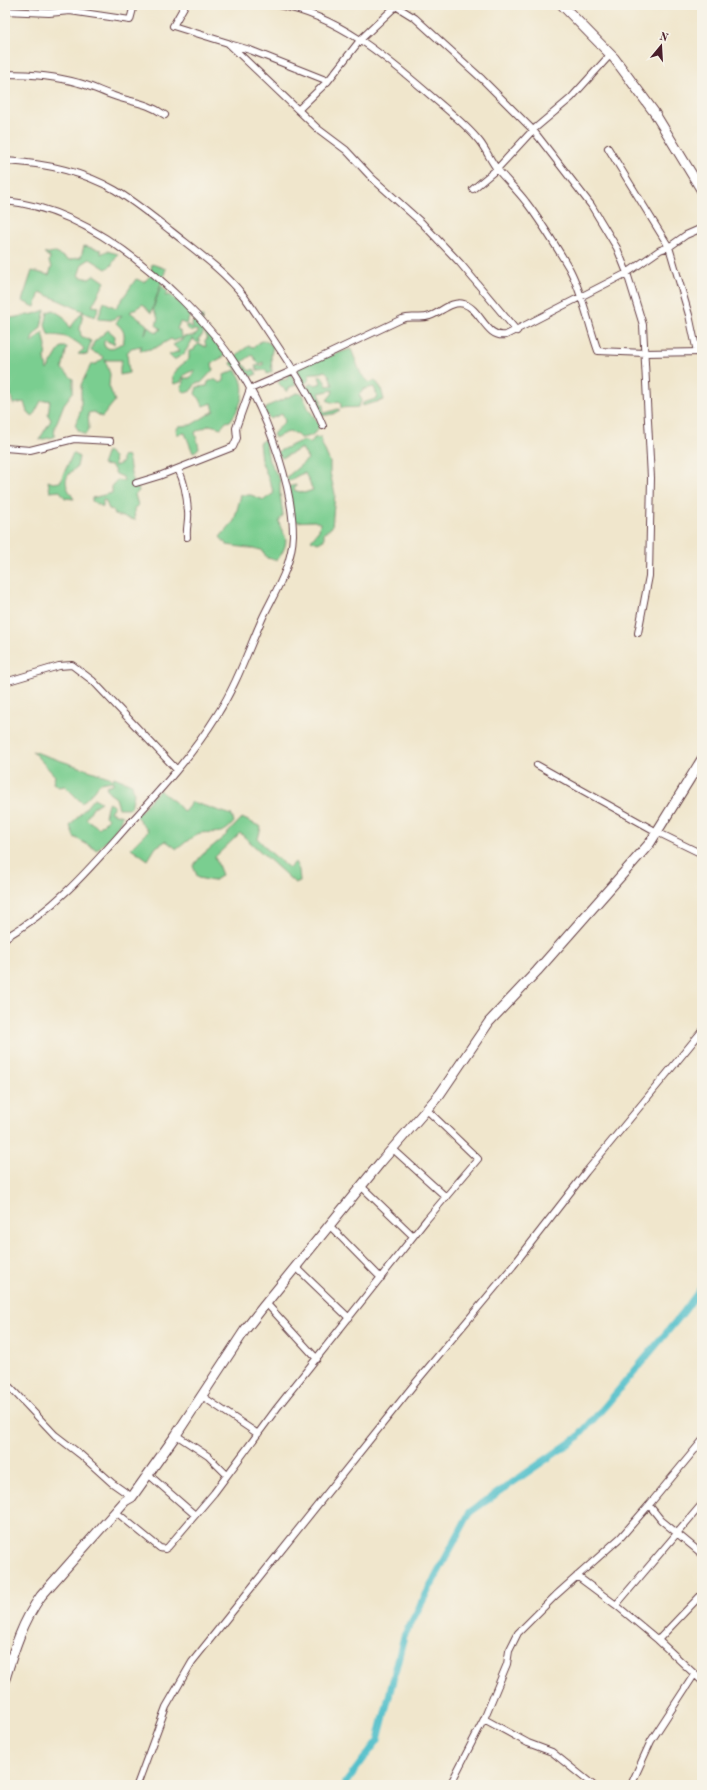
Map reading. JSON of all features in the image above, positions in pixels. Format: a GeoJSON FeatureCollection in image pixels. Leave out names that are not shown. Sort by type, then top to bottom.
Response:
{"type":"FeatureCollection","features":[{"type":"Feature","properties":{"kind":"main road"},"geometry":{"type":"LineString","coordinates":[[562,5],[610,55],[654,112],[702,191]]}},
{"type":"Feature","properties":{"kind":"main road"},"geometry":{"type":"LineString","coordinates":[[5,1679],[18,1639],[31,1610],[66,1566],[125,1501],[132,1497],[266,1303],[361,1186],[440,1094],[489,1022],[537,971],[645,849],[702,759]]}},
{"type":"Feature","properties":{"kind":"street"},"geometry":{"type":"LineString","coordinates":[[5,11],[49,13],[71,8],[130,20],[134,5]]}},
{"type":"Feature","properties":{"kind":"street"},"geometry":{"type":"LineString","coordinates":[[185,5],[173,26],[250,50],[328,81]]}},
{"type":"Feature","properties":{"kind":"street"},"geometry":{"type":"LineString","coordinates":[[278,5],[292,8],[342,28],[361,39],[400,68],[455,116],[480,142],[497,169],[526,201],[568,268],[582,296],[589,325],[598,351],[645,353],[699,352],[669,247],[608,148]]}},
{"type":"Feature","properties":{"kind":"street"},"geometry":{"type":"LineString","coordinates":[[298,110],[328,81],[361,39],[395,5],[415,18],[482,79],[533,130],[591,205],[617,248],[627,273],[643,325],[651,478],[649,576],[638,633]]}},
{"type":"Feature","properties":{"kind":"street"},"geometry":{"type":"LineString","coordinates":[[228,43],[318,129],[346,150],[372,178],[422,223],[460,263],[516,331]]}},
{"type":"Feature","properties":{"kind":"street"},"geometry":{"type":"LineString","coordinates":[[473,189],[497,169],[533,130],[571,98],[610,55]]}},
{"type":"Feature","properties":{"kind":"street"},"geometry":{"type":"LineString","coordinates":[[5,74],[58,78],[80,83],[118,98],[152,107],[165,115]]}},
{"type":"Feature","properties":{"kind":"street"},"geometry":{"type":"LineString","coordinates":[[5,161],[57,167],[88,178],[114,190],[147,212],[213,265],[243,295],[294,370],[314,404],[323,426]]}},
{"type":"Feature","properties":{"kind":"street"},"geometry":{"type":"LineString","coordinates":[[5,201],[26,204],[70,219],[98,233],[160,279],[203,320],[236,365],[269,427],[286,482],[292,511],[293,536],[291,557],[279,587],[263,617],[233,688],[203,736],[177,770],[86,873],[51,907],[5,938]]}},
{"type":"Feature","properties":{"kind":"street"},"geometry":{"type":"LineString","coordinates":[[136,483],[178,469],[232,447],[237,438],[236,428],[250,389],[294,370],[408,316],[428,317],[456,303],[462,303],[470,307],[494,334],[501,336],[516,331],[627,273],[654,254],[669,247],[686,235],[702,228]]}},
{"type":"Feature","properties":{"kind":"street"},"geometry":{"type":"LineString","coordinates":[[5,448],[30,450],[74,439],[110,441]]}},
{"type":"Feature","properties":{"kind":"street"},"geometry":{"type":"LineString","coordinates":[[178,469],[184,481],[188,513],[186,526],[187,537]]}},
{"type":"Feature","properties":{"kind":"street"},"geometry":{"type":"LineString","coordinates":[[5,682],[59,666],[72,665],[93,681],[177,770]]}},
{"type":"Feature","properties":{"kind":"street"},"geometry":{"type":"LineString","coordinates":[[537,765],[657,832],[702,854]]}},
{"type":"Feature","properties":{"kind":"street"},"geometry":{"type":"LineString","coordinates":[[137,1785],[166,1708],[192,1662],[412,1387],[513,1266],[586,1172],[702,1031]]}},
{"type":"Feature","properties":{"kind":"street"},"geometry":{"type":"LineString","coordinates":[[116,1512],[160,1548],[165,1549],[227,1475],[413,1236],[478,1159],[427,1110]]}},
{"type":"Feature","properties":{"kind":"street"},"geometry":{"type":"LineString","coordinates":[[393,1149],[446,1197]]}},
{"type":"Feature","properties":{"kind":"street"},"geometry":{"type":"LineString","coordinates":[[361,1186],[413,1236]]}},
{"type":"Feature","properties":{"kind":"street"},"geometry":{"type":"LineString","coordinates":[[329,1225],[381,1278]]}},
{"type":"Feature","properties":{"kind":"street"},"geometry":{"type":"LineString","coordinates":[[295,1266],[349,1318]]}},
{"type":"Feature","properties":{"kind":"street"},"geometry":{"type":"LineString","coordinates":[[266,1303],[317,1359]]}},
{"type":"Feature","properties":{"kind":"street"},"geometry":{"type":"LineString","coordinates":[[5,1382],[55,1435],[81,1455],[112,1483],[132,1497]]}},
{"type":"Feature","properties":{"kind":"street"},"geometry":{"type":"LineString","coordinates":[[202,1396],[258,1434]]}},
{"type":"Feature","properties":{"kind":"street"},"geometry":{"type":"LineString","coordinates":[[176,1435],[208,1456],[227,1475]]}},
{"type":"Feature","properties":{"kind":"street"},"geometry":{"type":"LineString","coordinates":[[450,1785],[484,1719],[518,1633],[621,1537],[702,1441]]}},
{"type":"Feature","properties":{"kind":"street"},"geometry":{"type":"LineString","coordinates":[[148,1474],[195,1515]]}},
{"type":"Feature","properties":{"kind":"street"},"geometry":{"type":"LineString","coordinates":[[616,1605],[702,1504]]}},
{"type":"Feature","properties":{"kind":"street"},"geometry":{"type":"LineString","coordinates":[[649,1505],[661,1520],[702,1554]]}},
{"type":"Feature","properties":{"kind":"street"},"geometry":{"type":"LineString","coordinates":[[578,1576],[658,1640],[702,1681]]}},
{"type":"Feature","properties":{"kind":"street"},"geometry":{"type":"LineString","coordinates":[[658,1640],[702,1594]]}},
{"type":"Feature","properties":{"kind":"street"},"geometry":{"type":"LineString","coordinates":[[631,1785],[651,1741],[694,1675]]}},
{"type":"Feature","properties":{"kind":"street"},"geometry":{"type":"LineString","coordinates":[[484,1719],[528,1743],[552,1752],[593,1785]]}},
{"type":"Feature","properties":{"kind":"green space"},"geometry":{"type":"Polygon","coordinates":[[[84,246],[101,250],[101,254],[107,251],[118,254],[111,266],[106,269],[90,259],[82,264],[78,276],[89,279],[95,275],[105,282],[92,306],[99,307],[95,317],[83,312],[80,329],[81,336],[91,341],[87,355],[78,354],[84,349],[74,341],[64,337],[48,334],[45,325],[48,312],[53,310],[64,317],[70,328],[83,311],[40,292],[35,307],[22,301],[32,271],[49,275],[52,266],[49,262],[50,257],[44,254],[54,252],[69,260],[81,257],[84,246]]]}},
{"type":"Feature","properties":{"kind":"green space"},"geometry":{"type":"Polygon","coordinates":[[[152,264],[166,269],[151,313],[143,304],[130,312],[147,325],[145,334],[148,326],[156,333],[161,329],[156,325],[158,318],[153,309],[161,285],[168,292],[165,296],[170,295],[192,312],[186,324],[180,322],[177,329],[180,331],[181,337],[193,336],[197,334],[198,331],[194,330],[191,332],[185,326],[188,325],[193,328],[192,323],[196,318],[200,316],[203,317],[202,325],[205,329],[202,336],[198,339],[200,342],[198,343],[193,339],[184,354],[174,360],[169,355],[179,351],[173,345],[184,339],[174,341],[171,339],[155,348],[140,351],[141,346],[131,348],[127,353],[129,373],[120,375],[122,360],[105,360],[110,374],[109,386],[115,401],[102,417],[94,412],[88,413],[89,429],[85,435],[79,431],[75,425],[81,410],[81,385],[91,364],[96,364],[104,358],[91,351],[94,342],[108,330],[115,336],[114,344],[104,340],[104,346],[110,349],[123,343],[124,340],[123,332],[116,323],[122,315],[111,320],[98,319],[104,302],[116,308],[136,279],[144,282],[150,276],[152,264]]]}},
{"type":"Feature","properties":{"kind":"green space"},"geometry":{"type":"Polygon","coordinates":[[[45,310],[41,327],[33,336],[31,343],[43,332],[46,346],[45,359],[47,370],[61,347],[67,347],[62,369],[73,379],[73,392],[64,404],[55,427],[54,437],[39,440],[51,420],[48,415],[50,400],[41,401],[33,416],[27,412],[24,402],[13,404],[5,370],[5,319],[34,314],[45,310]]]}},
{"type":"Feature","properties":{"kind":"green space"},"geometry":{"type":"Polygon","coordinates":[[[205,332],[208,332],[225,356],[212,363],[213,370],[201,383],[196,383],[191,391],[185,393],[181,388],[184,382],[183,378],[190,378],[195,370],[186,374],[183,377],[181,382],[174,384],[172,376],[179,367],[189,359],[189,351],[194,350],[199,344],[206,347],[205,341],[207,339],[205,332]]]}},
{"type":"Feature","properties":{"kind":"green space"},"geometry":{"type":"Polygon","coordinates":[[[261,341],[266,341],[273,346],[271,355],[272,372],[267,374],[266,370],[258,371],[255,366],[263,365],[263,362],[259,364],[252,355],[242,362],[249,371],[254,369],[257,374],[247,378],[231,364],[234,358],[241,351],[249,346],[254,347],[261,341]]]}},
{"type":"Feature","properties":{"kind":"green space"},"geometry":{"type":"Polygon","coordinates":[[[351,349],[361,374],[370,383],[375,380],[381,388],[384,400],[362,406],[363,403],[378,398],[374,387],[364,389],[359,395],[362,400],[358,407],[341,408],[341,403],[339,401],[333,403],[327,400],[332,394],[333,390],[319,393],[322,401],[320,403],[324,405],[323,410],[325,413],[338,409],[340,410],[333,414],[320,416],[313,397],[305,390],[308,385],[312,383],[316,385],[321,383],[319,376],[322,376],[327,386],[333,385],[329,375],[325,371],[309,374],[309,380],[303,386],[296,367],[351,349]]]}},
{"type":"Feature","properties":{"kind":"green space"},"geometry":{"type":"Polygon","coordinates":[[[289,369],[296,385],[290,387],[287,392],[278,383],[282,378],[286,380],[288,376],[286,371],[289,369]]]}},
{"type":"Feature","properties":{"kind":"green space"},"geometry":{"type":"Polygon","coordinates":[[[235,370],[242,382],[243,389],[241,402],[238,409],[230,421],[226,422],[221,428],[210,425],[195,432],[199,448],[193,453],[185,433],[177,434],[176,430],[179,426],[191,425],[214,411],[212,403],[203,406],[200,399],[195,394],[197,387],[207,386],[208,382],[214,379],[220,383],[224,381],[224,375],[235,370]]]}},
{"type":"Feature","properties":{"kind":"green space"},"geometry":{"type":"Polygon","coordinates":[[[297,393],[302,394],[309,410],[320,425],[312,435],[307,437],[300,438],[294,433],[288,432],[275,438],[273,434],[285,421],[282,414],[270,419],[264,411],[268,406],[297,393]]]}},
{"type":"Feature","properties":{"kind":"green space"},"geometry":{"type":"Polygon","coordinates":[[[321,437],[322,444],[330,462],[330,473],[335,494],[332,527],[324,533],[324,540],[318,543],[311,540],[319,530],[320,523],[314,521],[292,522],[287,487],[296,485],[294,490],[304,493],[313,490],[305,473],[286,482],[288,476],[308,459],[302,448],[282,458],[277,452],[303,440],[311,443],[314,438],[321,437]]]}},
{"type":"Feature","properties":{"kind":"green space"},"geometry":{"type":"Polygon","coordinates":[[[265,439],[269,461],[280,480],[283,515],[279,521],[286,539],[283,552],[277,560],[267,558],[262,550],[227,545],[220,537],[234,521],[241,495],[251,495],[264,500],[274,493],[261,460],[259,443],[265,439]]]}},
{"type":"Feature","properties":{"kind":"green space"},"geometry":{"type":"Polygon","coordinates":[[[107,451],[114,457],[115,466],[122,463],[122,457],[127,456],[133,485],[138,488],[139,491],[135,495],[138,505],[134,509],[135,520],[115,515],[113,510],[109,509],[105,500],[103,500],[103,507],[92,501],[92,498],[112,493],[112,485],[117,480],[124,481],[123,477],[116,474],[112,466],[102,465],[107,451]]]}},
{"type":"Feature","properties":{"kind":"green space"},"geometry":{"type":"Polygon","coordinates":[[[73,453],[79,457],[77,467],[69,475],[66,482],[74,499],[65,498],[60,491],[50,492],[48,481],[53,483],[60,482],[73,453]]]}},
{"type":"Feature","properties":{"kind":"green space"},"geometry":{"type":"Polygon","coordinates":[[[32,751],[109,777],[113,780],[114,777],[132,784],[134,794],[131,808],[119,808],[116,798],[109,793],[106,786],[113,784],[113,781],[100,783],[82,803],[65,786],[59,787],[53,783],[55,776],[32,751]]]}},
{"type":"Feature","properties":{"kind":"green space"},"geometry":{"type":"Polygon","coordinates":[[[159,790],[175,802],[184,812],[192,802],[232,815],[234,822],[230,827],[222,832],[197,834],[177,849],[166,841],[156,847],[148,860],[131,848],[148,831],[136,816],[159,790]]]}},
{"type":"Feature","properties":{"kind":"green space"},"geometry":{"type":"Polygon","coordinates":[[[94,798],[101,802],[93,807],[86,819],[99,828],[108,819],[105,816],[108,803],[114,806],[110,812],[122,816],[115,830],[97,850],[74,837],[70,826],[94,798]]]}},
{"type":"Feature","properties":{"kind":"green space"},"geometry":{"type":"Polygon","coordinates":[[[242,818],[261,827],[258,839],[269,851],[289,868],[295,862],[299,870],[300,881],[295,883],[240,833],[215,857],[222,875],[213,881],[198,878],[193,866],[202,855],[225,836],[242,818]]]}},
{"type":"Feature","properties":{"kind":"waterway"},"geometry":{"type":"LineString","coordinates":[[344,1785],[378,1740],[404,1636],[470,1512],[577,1438],[682,1314],[702,1287]]}}]}
